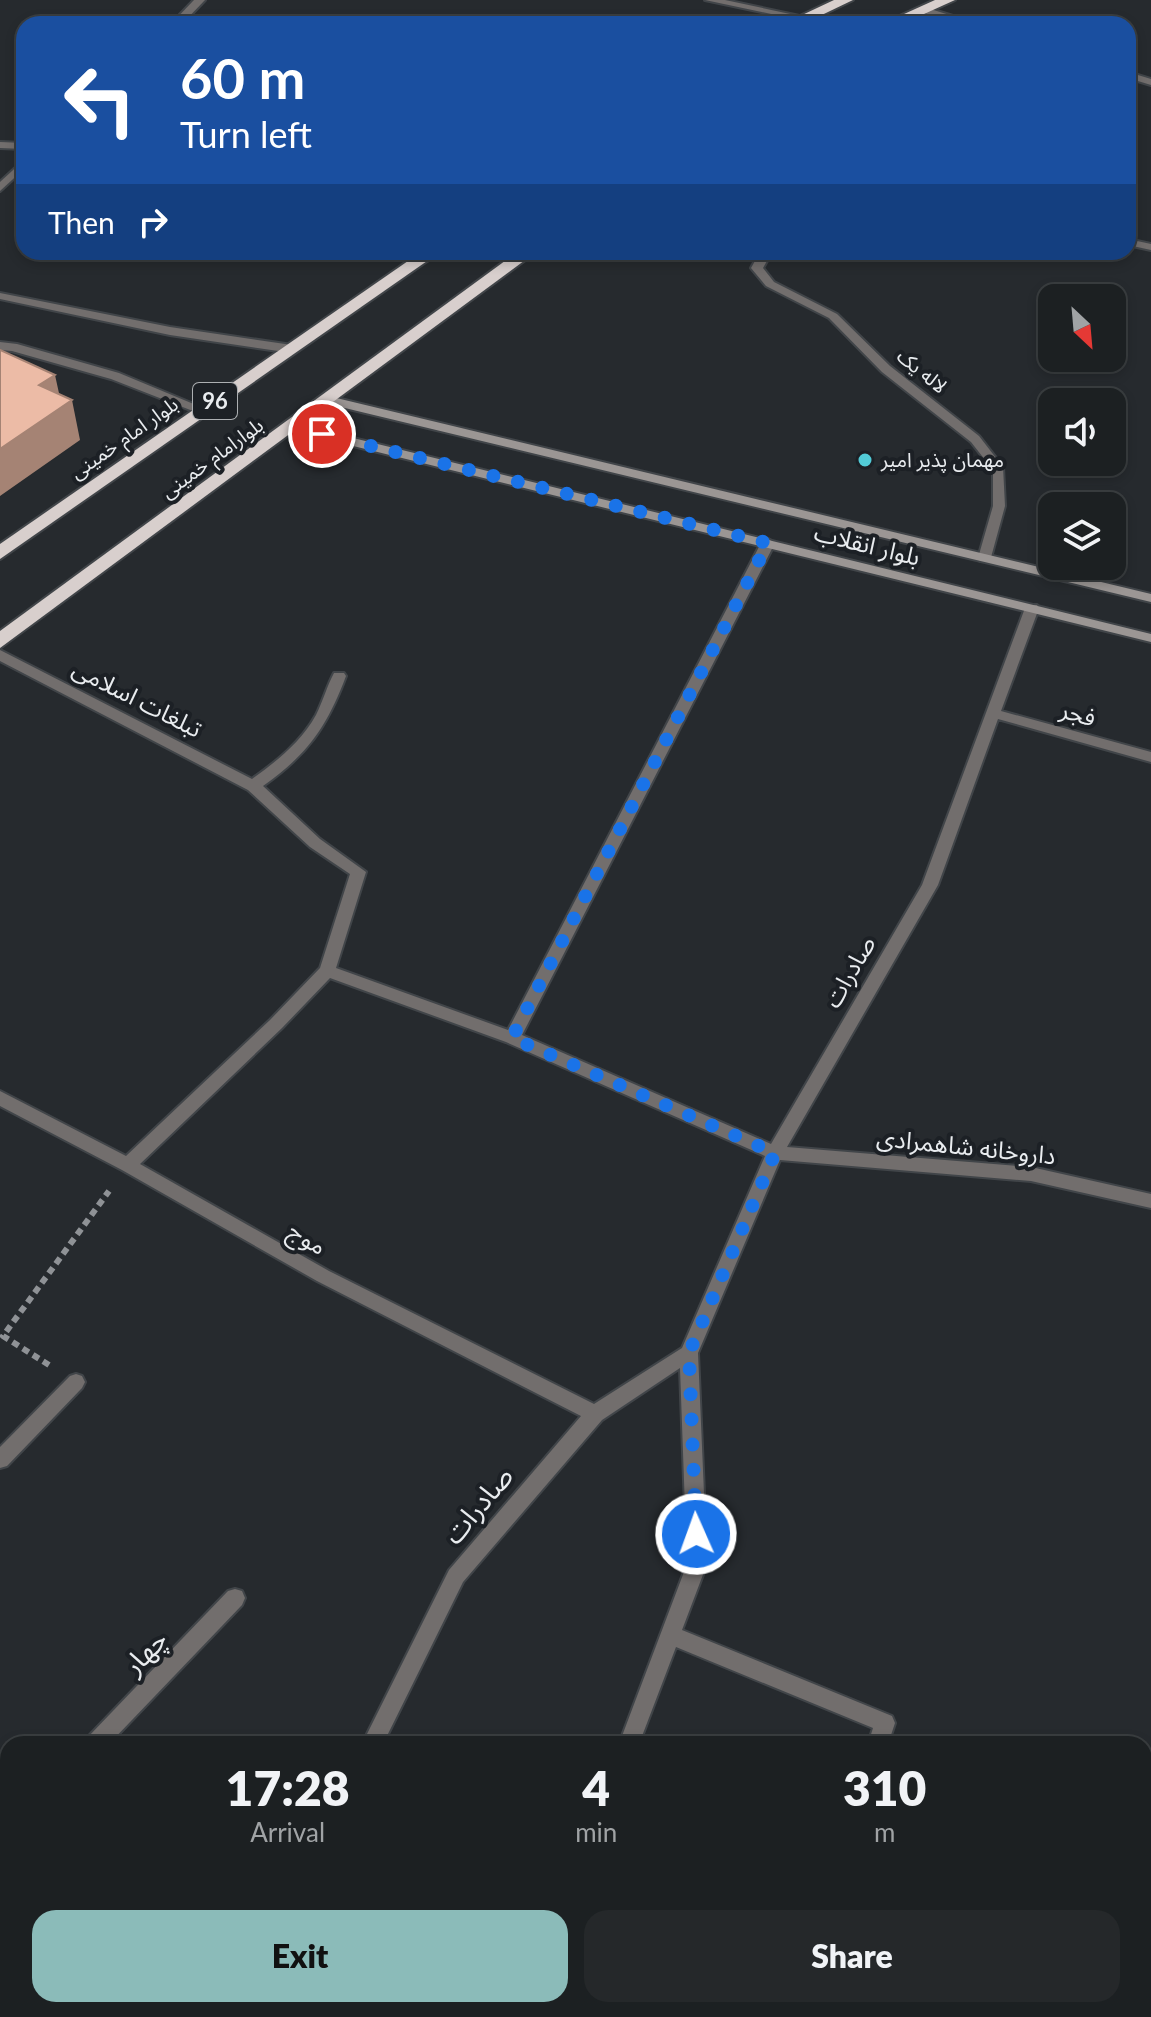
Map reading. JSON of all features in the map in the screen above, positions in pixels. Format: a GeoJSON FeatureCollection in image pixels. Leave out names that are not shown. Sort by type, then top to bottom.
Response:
{"type":"FeatureCollection","features":[{"type":"Feature","properties":{"kind":"highway"},"geometry":{"type":"LineString","coordinates":[[809,16],[846,0]]}},
{"type":"Feature","properties":{"kind":"highway"},"geometry":{"type":"LineString","coordinates":[[909,16],[948,0]]}},
{"type":"Feature","properties":{"kind":"highway","name":"بلوار امام خمینی"},"geometry":{"type":"LineString","coordinates":[[0,553],[420,260]]}},
{"type":"Feature","properties":{"kind":"highway","name":"بلوارامام خمینی"},"geometry":{"type":"LineString","coordinates":[[0,641],[517,260]]}},
{"type":"Feature","properties":{"kind":"main road","name":"بلوار انقلاب"},"geometry":{"type":"LineString","coordinates":[[328,400],[1151,598]]}},
{"type":"Feature","properties":{"kind":"main road","name":"بلوار انقلاب"},"geometry":{"type":"LineString","coordinates":[[292,427],[1151,638]]}},
{"type":"Feature","properties":{"kind":"street"},"geometry":{"type":"LineString","coordinates":[[184,16],[200,0]]}},
{"type":"Feature","properties":{"kind":"street"},"geometry":{"type":"LineString","coordinates":[[710,0],[776,16]]}},
{"type":"Feature","properties":{"kind":"street"},"geometry":{"type":"LineString","coordinates":[[924,10],[943,16]]}},
{"type":"Feature","properties":{"kind":"street"},"geometry":{"type":"LineString","coordinates":[[0,188],[16,171]]}},
{"type":"Feature","properties":{"kind":"street","name":"لاله یک"},"geometry":{"type":"LineString","coordinates":[[762,260],[757,268],[761,276],[795,299],[833,316],[886,369],[975,439],[999,470],[999,506],[985,558]]}},
{"type":"Feature","properties":{"kind":"street"},"geometry":{"type":"LineString","coordinates":[[0,296],[170,331],[292,349]]}},
{"type":"Feature","properties":{"kind":"street"},"geometry":{"type":"LineString","coordinates":[[0,346],[115,376],[202,410]]}},
{"type":"Feature","properties":{"kind":"street"},"geometry":{"type":"LineString","coordinates":[[512,1038],[768,543]]}},
{"type":"Feature","properties":{"kind":"street","name":"صادرات"},"geometry":{"type":"LineString","coordinates":[[632,1736],[697,1564],[689,1353],[775,1153],[930,885],[1032,608]]}},
{"type":"Feature","properties":{"kind":"street","name":"تبلغات اسلامی"},"geometry":{"type":"LineString","coordinates":[[0,655],[253,786],[315,843],[358,872],[327,971]]}},
{"type":"Feature","properties":{"kind":"street"},"geometry":{"type":"LineString","coordinates":[[253,786],[294,758],[323,719],[339,676]]}},
{"type":"Feature","properties":{"kind":"street","name":"فجر"},"geometry":{"type":"LineString","coordinates":[[993,713],[1151,757]]}},
{"type":"Feature","properties":{"kind":"street"},"geometry":{"type":"LineString","coordinates":[[128,1165],[327,971]]}},
{"type":"Feature","properties":{"kind":"street","name":"داروخانه شاهمرادی"},"geometry":{"type":"LineString","coordinates":[[327,971],[512,1038],[775,1153],[1031,1174],[1151,1201]]}},
{"type":"Feature","properties":{"kind":"street","name":"موج"},"geometry":{"type":"LineString","coordinates":[[0,1098],[128,1165],[323,1276],[595,1414]]}},
{"type":"Feature","properties":{"kind":"street","name":"صادرات"},"geometry":{"type":"LineString","coordinates":[[376,1736],[456,1576],[595,1414],[689,1353]]}},
{"type":"Feature","properties":{"kind":"street"},"geometry":{"type":"LineString","coordinates":[[0,1460],[76,1382]]}},
{"type":"Feature","properties":{"kind":"street","name":"چهار"},"geometry":{"type":"LineString","coordinates":[[103,1736],[235,1598]]}},
{"type":"Feature","properties":{"kind":"street"},"geometry":{"type":"LineString","coordinates":[[670,1635],[885,1723],[881,1736]]}},
{"type":"Feature","properties":{"kind":"path"},"geometry":{"type":"LineString","coordinates":[[76,1382],[3,1336],[128,1165]]}},
{"type":"Feature","properties":{"kind":"building"},"geometry":{"type":"Polygon","coordinates":[[[0,350],[55,375],[39,385],[72,400],[0,449],[0,350]]]}},
{"type":"Feature","properties":{"kind":"place","name":"مهمان پذیر امیر"},"geometry":{"type":"Point","coordinates":[865,460]}},
{"type":"Feature","properties":{"kind":"route"},"geometry":{"type":"LineString","coordinates":[[322,434],[768,543],[512,1038],[775,1153],[689,1353],[696,1534]]}}]}
